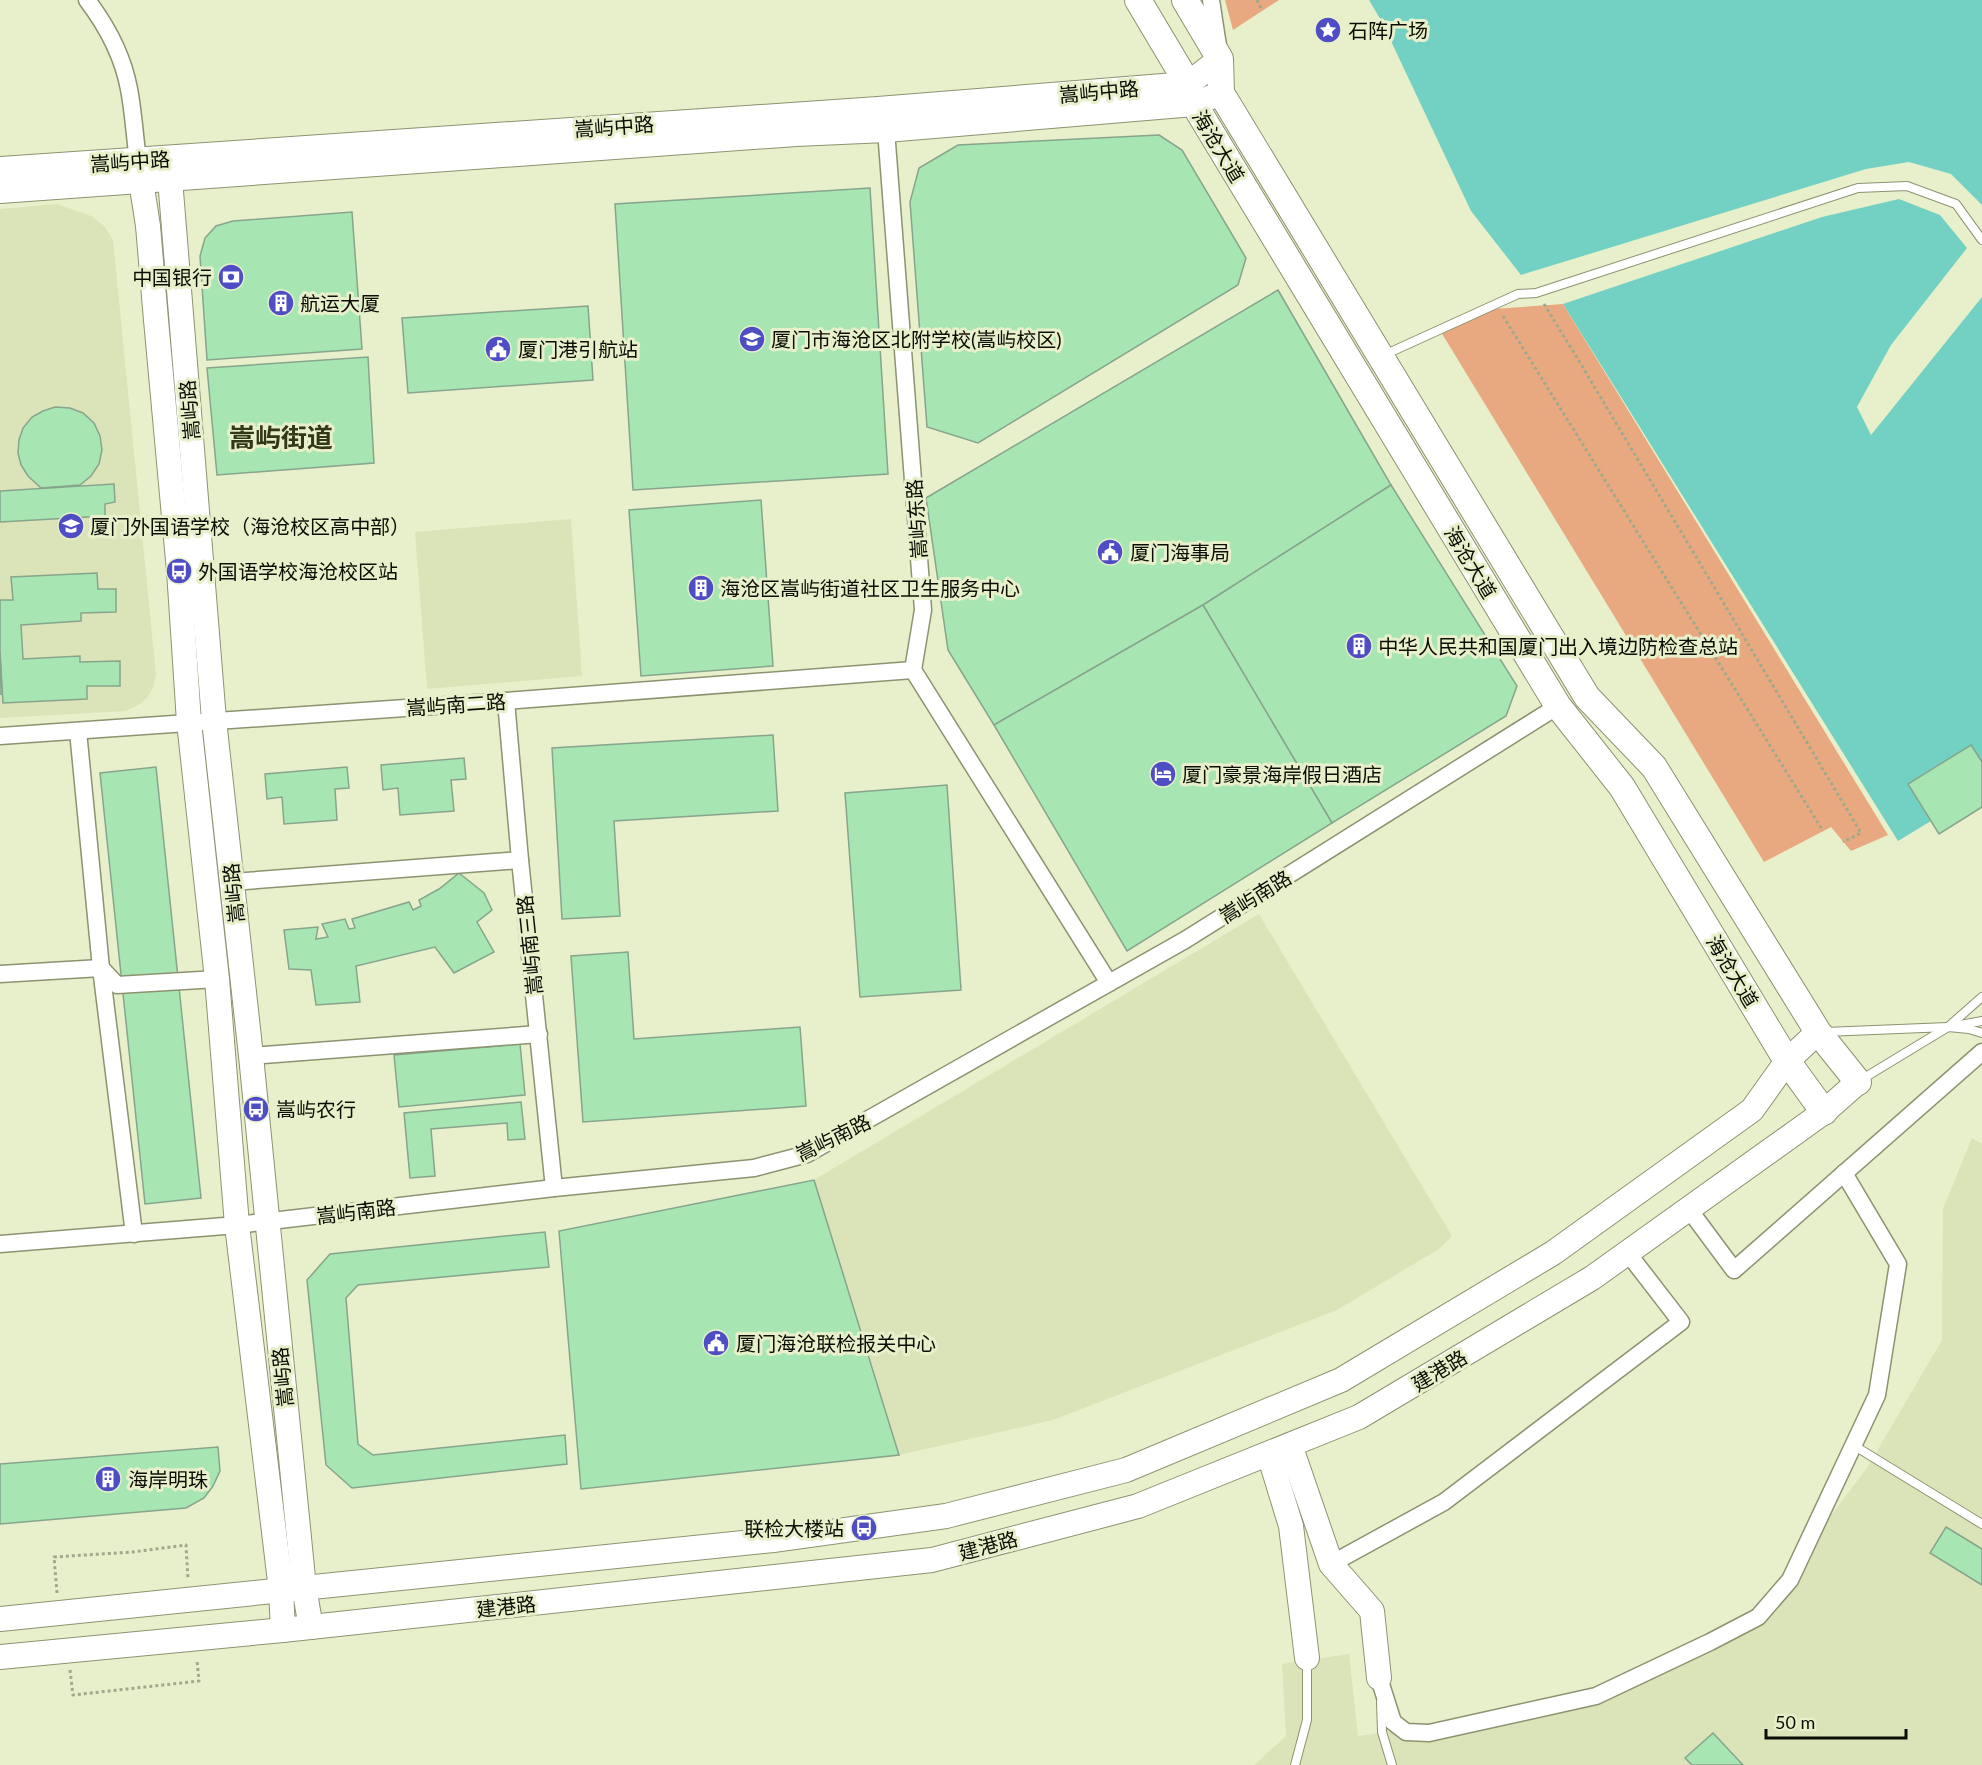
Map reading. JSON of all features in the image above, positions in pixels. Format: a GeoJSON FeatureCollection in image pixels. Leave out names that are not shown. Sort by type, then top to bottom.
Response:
{"type":"FeatureCollection","features":[{"type":"Feature","properties":{"kind":"main road","name":"海沧大道"},"geometry":{"type":"LineString","coordinates":[[1138,0],[1191,94],[1558,706],[1622,787],[1787,1061],[1824,1112]]}},
{"type":"Feature","properties":{"kind":"main road","name":"海沧大道"},"geometry":{"type":"LineString","coordinates":[[1185,0],[1220,59],[1221,93],[1587,697],[1654,767],[1818,1032],[1858,1082]]}},
{"type":"Feature","properties":{"kind":"street"},"geometry":{"type":"LineString","coordinates":[[87,0],[115,49],[128,87],[139,171]]}},
{"type":"Feature","properties":{"kind":"street"},"geometry":{"type":"LineString","coordinates":[[1191,94],[1220,59],[1211,0]]}},
{"type":"Feature","properties":{"kind":"street","name":"嵩屿中路"},"geometry":{"type":"LineString","coordinates":[[0,191],[139,171],[796,134],[882,120],[1221,93]]}},
{"type":"Feature","properties":{"kind":"street","name":"嵩屿东路"},"geometry":{"type":"LineString","coordinates":[[882,120],[923,610],[913,670]]}},
{"type":"Feature","properties":{"kind":"street","name":"嵩屿中路"},"geometry":{"type":"LineString","coordinates":[[0,169],[139,171]]}},
{"type":"Feature","properties":{"kind":"street","name":"嵩屿路"},"geometry":{"type":"LineString","coordinates":[[168,169],[214,720],[251,1056],[266,1221],[293,1589],[284,1630]]}},
{"type":"Feature","properties":{"kind":"street","name":"嵩屿路"},"geometry":{"type":"LineString","coordinates":[[139,171],[148,226],[179,571],[189,722],[217,979],[237,1225],[293,1589],[311,1627]]}},
{"type":"Feature","properties":{"kind":"street"},"geometry":{"type":"LineString","coordinates":[[913,670],[1109,983]]}},
{"type":"Feature","properties":{"kind":"street","name":"嵩屿南二路"},"geometry":{"type":"LineString","coordinates":[[0,736],[913,670]]}},
{"type":"Feature","properties":{"kind":"street","name":"嵩屿南三路"},"geometry":{"type":"LineString","coordinates":[[506,701],[554,1188]]}},
{"type":"Feature","properties":{"kind":"street","name":"嵩屿南路"},"geometry":{"type":"LineString","coordinates":[[0,1244],[237,1225],[554,1188],[754,1168],[807,1154],[1185,940],[1558,706]]}},
{"type":"Feature","properties":{"kind":"street"},"geometry":{"type":"LineString","coordinates":[[78,731],[101,968],[134,1234]]}},
{"type":"Feature","properties":{"kind":"street"},"geometry":{"type":"LineString","coordinates":[[232,882],[520,860]]}},
{"type":"Feature","properties":{"kind":"street"},"geometry":{"type":"LineString","coordinates":[[101,968],[117,985],[217,979]]}},
{"type":"Feature","properties":{"kind":"street"},"geometry":{"type":"LineString","coordinates":[[0,974],[101,968]]}},
{"type":"Feature","properties":{"kind":"street","name":"建港路"},"geometry":{"type":"LineString","coordinates":[[0,1618],[773,1540],[946,1516],[1126,1470],[1341,1380],[1553,1253],[1752,1110],[1787,1061],[1818,1032]]}},
{"type":"Feature","properties":{"kind":"street"},"geometry":{"type":"LineString","coordinates":[[251,1056],[539,1034]]}},
{"type":"Feature","properties":{"kind":"street"},"geometry":{"type":"LineString","coordinates":[[1689,1208],[1734,1270],[1982,1052]]}},
{"type":"Feature","properties":{"kind":"street","name":"建港路"},"geometry":{"type":"LineString","coordinates":[[0,1657],[284,1630],[932,1560],[1138,1506],[1359,1417],[1592,1278],[1824,1112],[1858,1082]]}},
{"type":"Feature","properties":{"kind":"street"},"geometry":{"type":"LineString","coordinates":[[1279,1450],[1331,1564],[1372,1611],[1379,1678],[1393,1722],[1406,1732],[1428,1733],[1596,1696],[1710,1642],[1758,1617],[1790,1580],[1877,1395],[1898,1264],[1844,1173]]}},
{"type":"Feature","properties":{"kind":"street"},"geometry":{"type":"LineString","coordinates":[[1331,1564],[1444,1502],[1681,1322],[1627,1252]]}},
{"type":"Feature","properties":{"kind":"street"},"geometry":{"type":"LineString","coordinates":[[1279,1450],[1307,1658]]}},
{"type":"Feature","properties":{"kind":"lane"},"geometry":{"type":"LineString","coordinates":[[1381,356],[1518,294],[1536,293],[1858,188],[1907,186],[1956,204],[1982,240]]}},
{"type":"Feature","properties":{"kind":"lane"},"geometry":{"type":"LineString","coordinates":[[1858,1082],[1948,1027],[1982,997]]}},
{"type":"Feature","properties":{"kind":"lane"},"geometry":{"type":"LineString","coordinates":[[1948,1027],[1982,1021]]}},
{"type":"Feature","properties":{"kind":"lane"},"geometry":{"type":"LineString","coordinates":[[1818,1032],[1948,1027],[1982,1033]]}},
{"type":"Feature","properties":{"kind":"lane"},"geometry":{"type":"LineString","coordinates":[[1853,1445],[1982,1524]]}},
{"type":"Feature","properties":{"kind":"lane"},"geometry":{"type":"LineString","coordinates":[[1295,1765],[1307,1720],[1307,1658]]}},
{"type":"Feature","properties":{"kind":"lane"},"geometry":{"type":"LineString","coordinates":[[1379,1678],[1382,1732],[1392,1765]]}},
{"type":"Feature","properties":{"kind":"path"},"geometry":{"type":"LineString","coordinates":[[1257,0],[1262,10]]}},
{"type":"Feature","properties":{"kind":"path"},"geometry":{"type":"LineString","coordinates":[[1536,293],[1861,833],[1843,842]]}},
{"type":"Feature","properties":{"kind":"path"},"geometry":{"type":"LineString","coordinates":[[1496,304],[1823,831]]}},
{"type":"Feature","properties":{"kind":"path"},"geometry":{"type":"LineString","coordinates":[[59,1612],[54,1557],[133,1552],[186,1545],[189,1599]]}},
{"type":"Feature","properties":{"kind":"path"},"geometry":{"type":"LineString","coordinates":[[73,1695],[199,1681]]}},
{"type":"Feature","properties":{"kind":"shaded area"},"geometry":{"type":"Polygon","coordinates":[[[1225,0],[1279,0],[1233,30],[1225,0]]]}},
{"type":"Feature","properties":{"kind":"shaded area","name":"厦门外国语学校（海沧校区高中部）"},"geometry":{"type":"Polygon","coordinates":[[[57,204],[91,216],[104,226],[113,240],[156,675],[153,688],[147,698],[125,711],[0,718],[0,209],[57,204]]]}},
{"type":"Feature","properties":{"kind":"shaded area"},"geometry":{"type":"Polygon","coordinates":[[[1563,304],[1888,835],[1851,851],[1831,827],[1764,862],[1441,332],[1493,309],[1563,304]]]}},
{"type":"Feature","properties":{"kind":"shaded area"},"geometry":{"type":"Polygon","coordinates":[[[571,519],[582,676],[427,689],[415,532],[571,519]]]}},
{"type":"Feature","properties":{"kind":"shaded area"},"geometry":{"type":"Polygon","coordinates":[[[1259,914],[1452,1236],[1439,1249],[1337,1310],[1053,1420],[899,1455],[814,1180],[1259,914]]]}},
{"type":"Feature","properties":{"kind":"shaded area"},"geometry":{"type":"Polygon","coordinates":[[[1972,1138],[1982,1144],[1982,1765],[1254,1765],[1286,1736],[1282,1664],[1349,1654],[1358,1736],[1425,1727],[1594,1691],[1757,1613],[1867,1468],[1942,1340],[1943,1209],[1972,1138]]]}},
{"type":"Feature","properties":{"kind":"water"},"geometry":{"type":"Polygon","coordinates":[[[1369,0],[1982,0],[1982,205],[1951,174],[1909,162],[1866,169],[1521,275],[1471,211],[1382,22],[1369,0]]]}},
{"type":"Feature","properties":{"kind":"water"},"geometry":{"type":"Polygon","coordinates":[[[1899,199],[1940,215],[1967,248],[1891,345],[1857,407],[1871,435],[1982,297],[1982,790],[1898,841],[1563,304],[1822,217],[1899,199]]]}},
{"type":"Feature","properties":{"kind":"building"},"geometry":{"type":"Polygon","coordinates":[[[1159,135],[1182,150],[1246,258],[1238,285],[978,443],[927,427],[910,202],[919,168],[958,145],[1159,135]]]}},
{"type":"Feature","properties":{"kind":"building","name":"厦门市海沧区北附学校(嵩屿校区)"},"geometry":{"type":"Polygon","coordinates":[[[870,188],[888,474],[633,490],[615,204],[870,188]]]}},
{"type":"Feature","properties":{"kind":"building","name":"航运大厦"},"geometry":{"type":"Polygon","coordinates":[[[352,212],[362,349],[207,360],[200,256],[205,238],[216,226],[233,221],[352,212]]]}},
{"type":"Feature","properties":{"kind":"building","name":"厦门海事局"},"geometry":{"type":"Polygon","coordinates":[[[1278,290],[1391,485],[1203,605],[994,725],[948,650],[926,498],[1278,290]]]}},
{"type":"Feature","properties":{"kind":"building","name":"厦门港引航站"},"geometry":{"type":"Polygon","coordinates":[[[588,306],[593,380],[408,393],[402,318],[588,306]]]}},
{"type":"Feature","properties":{"kind":"building"},"geometry":{"type":"Polygon","coordinates":[[[368,357],[374,463],[217,475],[207,368],[368,357]]]}},
{"type":"Feature","properties":{"kind":"building"},"geometry":{"type":"Polygon","coordinates":[[[55,407],[70,408],[83,413],[94,423],[100,436],[102,450],[99,464],[91,476],[80,485],[41,488],[28,476],[21,465],[18,453],[19,440],[23,428],[32,417],[55,407]]]}},
{"type":"Feature","properties":{"kind":"building"},"geometry":{"type":"Polygon","coordinates":[[[114,484],[115,502],[105,504],[105,516],[0,522],[0,491],[114,484]]]}},
{"type":"Feature","properties":{"kind":"building","name":"中华人民共和国厦门出入境边防检查总站"},"geometry":{"type":"Polygon","coordinates":[[[1391,485],[1517,686],[1506,716],[1332,823],[1203,605],[1391,485]]]}},
{"type":"Feature","properties":{"kind":"building","name":"海沧区嵩屿街道社区卫生服务中心"},"geometry":{"type":"Polygon","coordinates":[[[761,500],[773,666],[641,676],[629,510],[761,500]]]}},
{"type":"Feature","properties":{"kind":"building"},"geometry":{"type":"Polygon","coordinates":[[[97,573],[98,589],[116,589],[116,612],[81,613],[81,621],[21,625],[23,659],[80,656],[80,662],[120,661],[120,686],[87,686],[87,699],[3,703],[0,600],[13,600],[11,577],[97,573]]]}},
{"type":"Feature","properties":{"kind":"building","name":"厦门豪景海岸假日酒店"},"geometry":{"type":"Polygon","coordinates":[[[1203,605],[1332,823],[1127,951],[994,725],[1203,605]]]}},
{"type":"Feature","properties":{"kind":"building"},"geometry":{"type":"Polygon","coordinates":[[[0,652],[2,694],[0,694],[0,652]]]}},
{"type":"Feature","properties":{"kind":"building"},"geometry":{"type":"Polygon","coordinates":[[[773,735],[778,811],[614,821],[620,916],[562,919],[552,748],[773,735]]]}},
{"type":"Feature","properties":{"kind":"building"},"geometry":{"type":"Polygon","coordinates":[[[1971,745],[1982,762],[1982,807],[1939,834],[1908,784],[1971,745]]]}},
{"type":"Feature","properties":{"kind":"building"},"geometry":{"type":"Polygon","coordinates":[[[464,758],[466,779],[451,780],[454,811],[400,815],[398,788],[383,790],[381,765],[464,758]]]}},
{"type":"Feature","properties":{"kind":"building"},"geometry":{"type":"Polygon","coordinates":[[[156,767],[201,1198],[145,1204],[100,773],[156,767]]]}},
{"type":"Feature","properties":{"kind":"building"},"geometry":{"type":"Polygon","coordinates":[[[347,767],[349,788],[335,789],[337,820],[284,824],[282,797],[267,799],[265,774],[347,767]]]}},
{"type":"Feature","properties":{"kind":"building"},"geometry":{"type":"Polygon","coordinates":[[[947,785],[961,990],[860,997],[845,793],[947,785]]]}},
{"type":"Feature","properties":{"kind":"building"},"geometry":{"type":"Polygon","coordinates":[[[459,873],[484,893],[492,910],[477,922],[494,952],[454,973],[435,947],[356,966],[360,1002],[316,1005],[311,970],[289,969],[284,930],[318,927],[316,939],[328,937],[322,924],[345,919],[349,929],[355,928],[352,919],[409,902],[413,910],[421,906],[419,900],[439,889],[459,873]]]}},
{"type":"Feature","properties":{"kind":"building"},"geometry":{"type":"Polygon","coordinates":[[[628,952],[634,1039],[800,1027],[806,1106],[583,1122],[571,956],[628,952]]]}},
{"type":"Feature","properties":{"kind":"building"},"geometry":{"type":"Polygon","coordinates":[[[520,1044],[525,1095],[399,1107],[394,1055],[520,1044]]]}},
{"type":"Feature","properties":{"kind":"building"},"geometry":{"type":"Polygon","coordinates":[[[521,1102],[525,1139],[508,1140],[507,1123],[431,1129],[435,1176],[410,1178],[404,1113],[521,1102]]]}},
{"type":"Feature","properties":{"kind":"building","name":"厦门海沧联检报关中心"},"geometry":{"type":"Polygon","coordinates":[[[814,1180],[899,1455],[581,1489],[559,1231],[814,1180]]]}},
{"type":"Feature","properties":{"kind":"building"},"geometry":{"type":"Polygon","coordinates":[[[545,1232],[549,1267],[358,1285],[346,1298],[358,1444],[373,1455],[565,1435],[567,1464],[352,1488],[326,1465],[307,1280],[330,1254],[545,1232]]]}},
{"type":"Feature","properties":{"kind":"building","name":"海岸明珠"},"geometry":{"type":"Polygon","coordinates":[[[218,1447],[220,1471],[213,1486],[204,1498],[186,1508],[0,1524],[0,1464],[218,1447]]]}},
{"type":"Feature","properties":{"kind":"building"},"geometry":{"type":"Polygon","coordinates":[[[1946,1527],[1982,1549],[1982,1585],[1930,1553],[1946,1527]]]}},
{"type":"Feature","properties":{"kind":"building"},"geometry":{"type":"Polygon","coordinates":[[[1713,1733],[1743,1765],[1692,1765],[1685,1758],[1713,1733]]]}},
{"type":"Feature","properties":{"kind":"place","name":"石阵广场"},"geometry":{"type":"Point","coordinates":[1328,30]}},
{"type":"Feature","properties":{"kind":"place","name":"中国银行"},"geometry":{"type":"Point","coordinates":[231,277]}},
{"type":"Feature","properties":{"kind":"place","name":"航运大厦"},"geometry":{"type":"Point","coordinates":[281,303]}},
{"type":"Feature","properties":{"kind":"place","name":"厦门市海沧区北附学校(嵩屿校区)"},"geometry":{"type":"Point","coordinates":[752,339]}},
{"type":"Feature","properties":{"kind":"place","name":"厦门港引航站"},"geometry":{"type":"Point","coordinates":[498,349]}},
{"type":"Feature","properties":{"kind":"place","name":"厦门外国语学校（海沧校区高中部）"},"geometry":{"type":"Point","coordinates":[71,526]}},
{"type":"Feature","properties":{"kind":"place","name":"厦门海事局"},"geometry":{"type":"Point","coordinates":[1110,552]}},
{"type":"Feature","properties":{"kind":"place","name":"外国语学校海沧校区站"},"geometry":{"type":"Point","coordinates":[179,571]}},
{"type":"Feature","properties":{"kind":"place","name":"海沧区嵩屿街道社区卫生服务中心"},"geometry":{"type":"Point","coordinates":[701,588]}},
{"type":"Feature","properties":{"kind":"place","name":"中华人民共和国厦门出入境边防检查总站"},"geometry":{"type":"Point","coordinates":[1359,646]}},
{"type":"Feature","properties":{"kind":"place","name":"厦门豪景海岸假日酒店"},"geometry":{"type":"Point","coordinates":[1163,774]}},
{"type":"Feature","properties":{"kind":"place","name":"嵩屿农行"},"geometry":{"type":"Point","coordinates":[256,1109]}},
{"type":"Feature","properties":{"kind":"place","name":"厦门海沧联检报关中心"},"geometry":{"type":"Point","coordinates":[716,1343]}},
{"type":"Feature","properties":{"kind":"place","name":"海岸明珠"},"geometry":{"type":"Point","coordinates":[108,1479]}},
{"type":"Feature","properties":{"kind":"place","name":"联检大楼站"},"geometry":{"type":"Point","coordinates":[864,1528]}},
{"type":"Feature","properties":{"kind":"district","name":"嵩屿街道"},"geometry":{"type":"Point","coordinates":[281,437]}}]}
